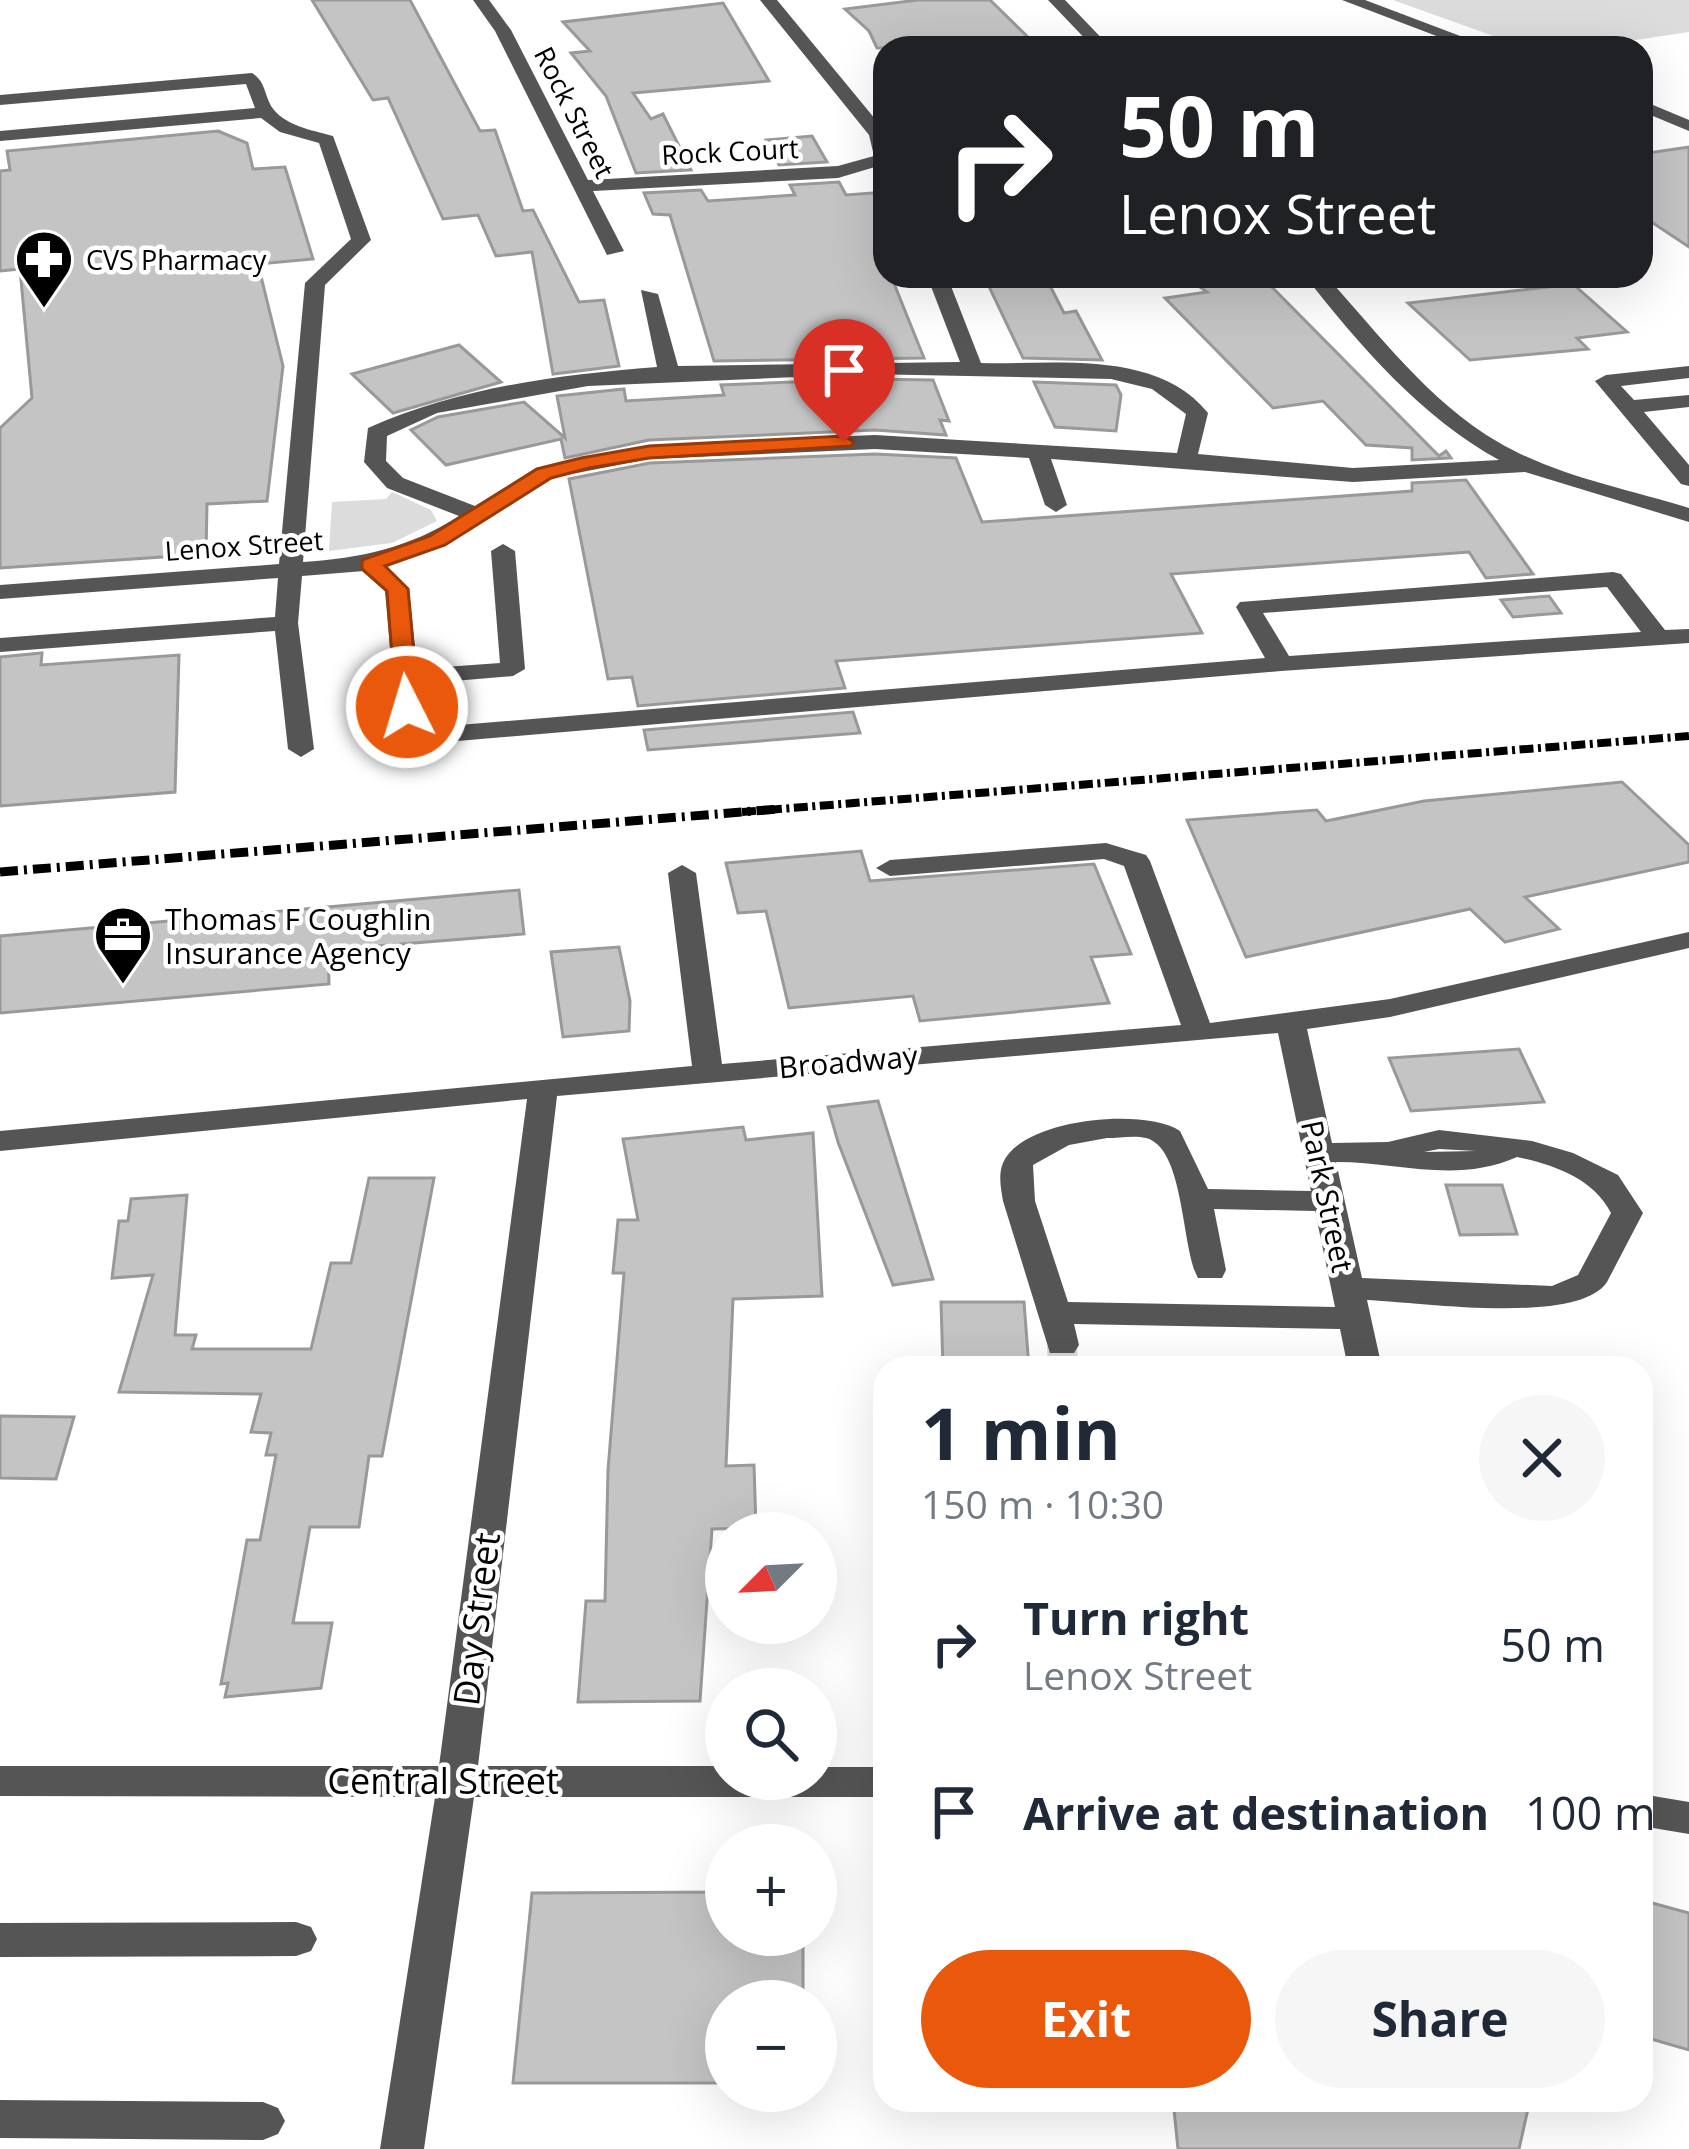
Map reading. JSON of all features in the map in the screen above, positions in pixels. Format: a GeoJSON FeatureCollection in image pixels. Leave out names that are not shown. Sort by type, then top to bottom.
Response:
{"type":"FeatureCollection","features":[{"type":"Feature","properties":{"kind":"street","name":"Rock Street"},"geometry":{"type":"LineString","coordinates":[[482,0],[503,30],[614,251]]}},
{"type":"Feature","properties":{"kind":"street","name":"Rock Court"},"geometry":{"type":"LineString","coordinates":[[768,0],[873,128]]}},
{"type":"Feature","properties":{"kind":"street"},"geometry":{"type":"LineString","coordinates":[[1056,0],[1091,36]]}},
{"type":"Feature","properties":{"kind":"street"},"geometry":{"type":"LineString","coordinates":[[1350,0],[1450,36]]}},
{"type":"Feature","properties":{"kind":"street"},"geometry":{"type":"LineString","coordinates":[[0,100],[252,78],[265,112],[286,128],[328,140],[362,240],[315,283],[286,623],[301,748]]}},
{"type":"Feature","properties":{"kind":"street"},"geometry":{"type":"LineString","coordinates":[[1653,110],[1689,126]]}},
{"type":"Feature","properties":{"kind":"street"},"geometry":{"type":"LineString","coordinates":[[0,136],[265,112]]}},
{"type":"Feature","properties":{"kind":"street","name":"Rock Court"},"geometry":{"type":"LineString","coordinates":[[582,186],[838,172],[873,162]]}},
{"type":"Feature","properties":{"kind":"street"},"geometry":{"type":"LineString","coordinates":[[942,288],[972,369]]}},
{"type":"Feature","properties":{"kind":"street"},"geometry":{"type":"LineString","coordinates":[[1326,288],[1403,370],[1483,442],[1532,465],[1689,514]]}},
{"type":"Feature","properties":{"kind":"street"},"geometry":{"type":"LineString","coordinates":[[648,294],[670,376]]}},
{"type":"Feature","properties":{"kind":"street"},"geometry":{"type":"LineString","coordinates":[[475,514],[395,483],[375,462],[376,434],[399,418],[537,388],[796,368],[972,369],[1141,378],[1178,392],[1197,412],[1186,460]]}},
{"type":"Feature","properties":{"kind":"street"},"geometry":{"type":"LineString","coordinates":[[1689,372],[1606,381],[1689,478]]}},
{"type":"Feature","properties":{"kind":"street"},"geometry":{"type":"LineString","coordinates":[[1628,407],[1689,401]]}},
{"type":"Feature","properties":{"kind":"street","name":"Lenox Street"},"geometry":{"type":"LineString","coordinates":[[0,592],[370,564],[412,553],[544,473],[649,452],[844,442],[1313,470]]}},
{"type":"Feature","properties":{"kind":"street"},"geometry":{"type":"LineString","coordinates":[[1313,470],[1483,442]]}},
{"type":"Feature","properties":{"kind":"street"},"geometry":{"type":"LineString","coordinates":[[1039,451],[1040,471],[1056,505]]}},
{"type":"Feature","properties":{"kind":"street"},"geometry":{"type":"LineString","coordinates":[[1313,470],[1394,476],[1532,465]]}},
{"type":"Feature","properties":{"kind":"street"},"geometry":{"type":"LineString","coordinates":[[403,678],[513,669],[503,551]]}},
{"type":"Feature","properties":{"kind":"street"},"geometry":{"type":"LineString","coordinates":[[370,564],[398,589],[411,736],[1656,634],[1689,636]]}},
{"type":"Feature","properties":{"kind":"street"},"geometry":{"type":"LineString","coordinates":[[1281,664],[1248,607],[1613,578],[1656,634]]}},
{"type":"Feature","properties":{"kind":"street"},"geometry":{"type":"LineString","coordinates":[[0,645],[286,623]]}},
{"type":"Feature","properties":{"kind":"street"},"geometry":{"type":"LineString","coordinates":[[890,868],[1106,851],[1136,861],[1198,1031]]}},
{"type":"Feature","properties":{"kind":"street"},"geometry":{"type":"LineString","coordinates":[[682,873],[708,1073]]}},
{"type":"Feature","properties":{"kind":"street","name":"Broadway"},"geometry":{"type":"LineString","coordinates":[[0,1141],[1292,1023],[1390,1008],[1689,940]]}},
{"type":"Feature","properties":{"kind":"street","name":"Park Street"},"geometry":{"type":"LineString","coordinates":[[1292,1023],[1362,1356]]}},
{"type":"Feature","properties":{"kind":"street","name":"Day Street"},"geometry":{"type":"LineString","coordinates":[[402,2149],[457,1779],[543,1088]]}},
{"type":"Feature","properties":{"kind":"street"},"geometry":{"type":"LineString","coordinates":[[1210,1270],[1196,1199],[1177,1150],[1164,1134],[1138,1128],[1048,1138],[1027,1146],[1016,1165],[1016,1191],[1060,1329],[1351,1303],[1556,1297],[1591,1282],[1628,1213],[1610,1184],[1565,1159],[1475,1139],[1409,1141],[1392,1152],[1319,1153]]}},
{"type":"Feature","properties":{"kind":"street"},"geometry":{"type":"LineString","coordinates":[[1196,1199],[1330,1201]]}},
{"type":"Feature","properties":{"kind":"street","name":"Central Street"},"geometry":{"type":"LineString","coordinates":[[0,1781],[873,1782]]}},
{"type":"Feature","properties":{"kind":"street"},"geometry":{"type":"LineString","coordinates":[[1653,1812],[1689,1818]]}},
{"type":"Feature","properties":{"kind":"street"},"geometry":{"type":"LineString","coordinates":[[0,1940],[296,1939]]}},
{"type":"Feature","properties":{"kind":"street"},"geometry":{"type":"LineString","coordinates":[[0,2119],[263,2121]]}},
{"type":"Feature","properties":{"kind":"shaded area"},"geometry":{"type":"Polygon","coordinates":[[[1393,0],[1689,0],[1689,32],[1653,37],[1494,36],[1393,0]]]}},
{"type":"Feature","properties":{"kind":"shaded area"},"geometry":{"type":"Polygon","coordinates":[[[392,492],[431,510],[437,521],[392,543],[329,551],[332,502],[386,499],[392,492]]]}},
{"type":"Feature","properties":{"kind":"building"},"geometry":{"type":"Polygon","coordinates":[[[312,0],[410,0],[480,131],[495,130],[523,211],[533,210],[579,302],[604,300],[619,366],[553,374],[532,252],[496,256],[478,215],[443,219],[388,98],[373,100],[312,0]]]}},
{"type":"Feature","properties":{"kind":"building"},"geometry":{"type":"Polygon","coordinates":[[[918,0],[990,0],[1027,36],[873,40],[845,9],[918,0]]]}},
{"type":"Feature","properties":{"kind":"building"},"geometry":{"type":"Polygon","coordinates":[[[723,3],[769,81],[633,93],[651,119],[663,114],[691,170],[636,173],[606,96],[571,53],[590,51],[563,22],[723,3]]]}},
{"type":"Feature","properties":{"kind":"building"},"geometry":{"type":"Polygon","coordinates":[[[218,131],[247,143],[253,169],[285,167],[313,259],[258,264],[283,366],[267,501],[207,504],[206,554],[0,568],[0,428],[32,398],[20,269],[0,271],[0,171],[10,170],[7,151],[218,131]]]}},
{"type":"Feature","properties":{"kind":"building"},"geometry":{"type":"Polygon","coordinates":[[[812,136],[827,162],[779,165],[766,140],[812,136]]]}},
{"type":"Feature","properties":{"kind":"building"},"geometry":{"type":"Polygon","coordinates":[[[1689,147],[1689,247],[1653,223],[1653,152],[1689,147]]]}},
{"type":"Feature","properties":{"kind":"building"},"geometry":{"type":"Polygon","coordinates":[[[839,182],[846,195],[873,193],[873,288],[896,288],[924,358],[714,361],[670,215],[653,214],[644,193],[701,190],[708,201],[795,195],[790,185],[839,182]]]}},
{"type":"Feature","properties":{"kind":"building"},"geometry":{"type":"Polygon","coordinates":[[[990,288],[1051,288],[1064,313],[1076,311],[1102,360],[1023,358],[990,288]]]}},
{"type":"Feature","properties":{"kind":"building"},"geometry":{"type":"Polygon","coordinates":[[[1201,288],[1273,288],[1439,456],[1446,451],[1451,458],[1412,460],[1412,448],[1366,445],[1323,401],[1273,408],[1165,298],[1207,292],[1201,288]]]}},
{"type":"Feature","properties":{"kind":"building"},"geometry":{"type":"Polygon","coordinates":[[[1578,288],[1627,332],[1577,338],[1588,349],[1470,360],[1408,303],[1578,288]]]}},
{"type":"Feature","properties":{"kind":"building"},"geometry":{"type":"Polygon","coordinates":[[[459,345],[501,382],[393,413],[352,374],[459,345]]]}},
{"type":"Feature","properties":{"kind":"building"},"geometry":{"type":"Polygon","coordinates":[[[933,380],[949,421],[940,420],[946,435],[875,430],[649,440],[565,458],[561,439],[446,465],[411,430],[438,417],[524,402],[565,438],[557,396],[624,389],[626,401],[724,395],[721,385],[933,380]]]}},
{"type":"Feature","properties":{"kind":"building"},"geometry":{"type":"Polygon","coordinates":[[[1034,382],[1116,385],[1121,395],[1116,431],[1055,427],[1034,382]]]}},
{"type":"Feature","properties":{"kind":"building"},"geometry":{"type":"Polygon","coordinates":[[[875,454],[956,458],[982,522],[1412,491],[1412,483],[1466,480],[1533,574],[1486,578],[1469,552],[1171,574],[1202,633],[836,661],[845,688],[638,706],[632,677],[608,679],[569,479],[650,463],[875,454]]]}},
{"type":"Feature","properties":{"kind":"building"},"geometry":{"type":"Polygon","coordinates":[[[1549,596],[1561,613],[1513,617],[1501,600],[1549,596]]]}},
{"type":"Feature","properties":{"kind":"building"},"geometry":{"type":"Polygon","coordinates":[[[42,653],[41,665],[179,655],[175,792],[0,806],[0,657],[42,653]]]}},
{"type":"Feature","properties":{"kind":"building"},"geometry":{"type":"Polygon","coordinates":[[[853,712],[860,733],[648,750],[644,730],[853,712]]]}},
{"type":"Feature","properties":{"kind":"building"},"geometry":{"type":"Polygon","coordinates":[[[1622,782],[1689,845],[1689,862],[1525,897],[1559,929],[1505,942],[1470,909],[1246,957],[1187,820],[1317,810],[1326,821],[1424,801],[1622,782]]]}},
{"type":"Feature","properties":{"kind":"building"},"geometry":{"type":"Polygon","coordinates":[[[861,851],[870,881],[1094,864],[1131,954],[1091,957],[1109,1003],[920,1021],[913,996],[789,1008],[766,911],[738,913],[726,863],[861,851]]]}},
{"type":"Feature","properties":{"kind":"building"},"geometry":{"type":"Polygon","coordinates":[[[519,890],[524,934],[328,950],[329,984],[0,1013],[0,936],[519,890]]]}},
{"type":"Feature","properties":{"kind":"building"},"geometry":{"type":"Polygon","coordinates":[[[619,947],[630,1001],[629,1031],[563,1037],[551,952],[619,947]]]}},
{"type":"Feature","properties":{"kind":"building"},"geometry":{"type":"Polygon","coordinates":[[[1519,1049],[1544,1102],[1411,1111],[1389,1058],[1519,1049]]]}},
{"type":"Feature","properties":{"kind":"building"},"geometry":{"type":"Polygon","coordinates":[[[878,1101],[933,1279],[893,1285],[828,1107],[878,1101]]]}},
{"type":"Feature","properties":{"kind":"building"},"geometry":{"type":"Polygon","coordinates":[[[743,1127],[746,1140],[813,1133],[822,1296],[733,1299],[726,1466],[754,1465],[755,1512],[705,1512],[700,1701],[578,1702],[586,1601],[605,1601],[608,1470],[624,1273],[613,1273],[618,1220],[638,1220],[623,1139],[743,1127]]]}},
{"type":"Feature","properties":{"kind":"building"},"geometry":{"type":"Polygon","coordinates":[[[369,1178],[434,1178],[382,1456],[369,1456],[359,1527],[310,1527],[293,1623],[332,1623],[321,1688],[225,1697],[228,1683],[221,1684],[247,1540],[260,1540],[276,1455],[266,1455],[271,1433],[251,1432],[261,1394],[119,1392],[153,1275],[112,1278],[119,1221],[128,1221],[131,1199],[187,1195],[175,1335],[196,1335],[192,1349],[311,1349],[331,1263],[351,1263],[369,1178]]]}},
{"type":"Feature","properties":{"kind":"building"},"geometry":{"type":"Polygon","coordinates":[[[1446,1185],[1502,1185],[1517,1234],[1460,1235],[1446,1185]]]}},
{"type":"Feature","properties":{"kind":"building"},"geometry":{"type":"Polygon","coordinates":[[[941,1302],[1024,1302],[1028,1356],[943,1356],[941,1302]]]}},
{"type":"Feature","properties":{"kind":"building"},"geometry":{"type":"Polygon","coordinates":[[[0,1416],[74,1417],[56,1479],[0,1478],[0,1416]]]}},
{"type":"Feature","properties":{"kind":"building"},"geometry":{"type":"Polygon","coordinates":[[[705,1892],[705,1956],[803,1956],[803,1980],[705,1980],[705,2083],[513,2083],[532,1893],[705,1892]]]}},
{"type":"Feature","properties":{"kind":"building"},"geometry":{"type":"Polygon","coordinates":[[[1653,1903],[1689,1913],[1689,2050],[1653,2040],[1653,1903]]]}},
{"type":"Feature","properties":{"kind":"building"},"geometry":{"type":"Polygon","coordinates":[[[1174,2112],[1527,2112],[1519,2149],[1178,2149],[1174,2112]]]}},
{"type":"Feature","properties":{"kind":"tunnel"},"geometry":{"type":"LineString","coordinates":[[1062,1345],[1062,1356]]}},
{"type":"Feature","properties":{"kind":"railway"},"geometry":{"type":"LineString","coordinates":[[742,812],[1689,736]]}},
{"type":"Feature","properties":{"kind":"railway"},"geometry":{"type":"LineString","coordinates":[[0,872],[779,809]]}},
{"type":"Feature","properties":{"kind":"place","name":"CVS Pharmacy"},"geometry":{"type":"Point","coordinates":[44,310]}},
{"type":"Feature","properties":{"kind":"place","name":"Thomas F Coughlin Insurance Agency"},"geometry":{"type":"Point","coordinates":[123,986]}},
{"type":"Feature","properties":{"kind":"route"},"geometry":{"type":"LineString","coordinates":[[407,707],[398,589],[370,564],[412,553],[437,540],[544,473],[649,452],[844,442]]}}]}
